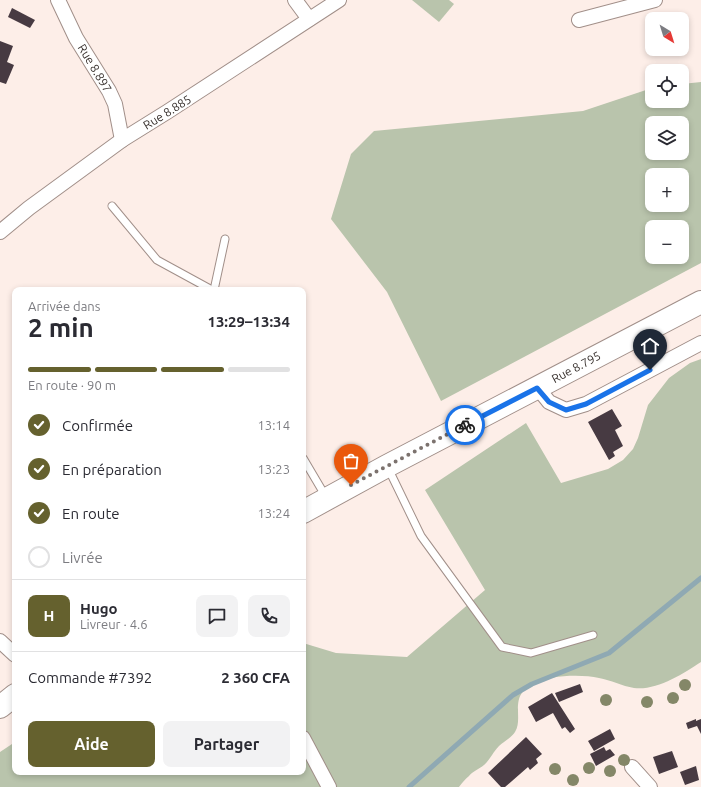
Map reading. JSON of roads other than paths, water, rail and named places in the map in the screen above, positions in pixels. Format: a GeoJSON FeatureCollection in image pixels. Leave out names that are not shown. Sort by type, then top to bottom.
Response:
{"type":"FeatureCollection","features":[{"type":"Feature","properties":{"kind":"highway","name":"Rue 8.795"},"geometry":{"type":"LineString","coordinates":[[306,510],[387,466],[701,302]]}},
{"type":"Feature","properties":{"kind":"highway"},"geometry":{"type":"LineString","coordinates":[[0,707],[12,697]]}},
{"type":"Feature","properties":{"kind":"street","name":"Rue 8.897"},"geometry":{"type":"LineString","coordinates":[[58,0],[76,38],[109,91],[115,104],[122,140]]}},
{"type":"Feature","properties":{"kind":"street"},"geometry":{"type":"LineString","coordinates":[[295,0],[309,19]]}},
{"type":"Feature","properties":{"kind":"street","name":"Rue 8.885"},"geometry":{"type":"LineString","coordinates":[[0,232],[29,208],[122,140],[168,112],[339,0]]}},
{"type":"Feature","properties":{"kind":"street"},"geometry":{"type":"LineString","coordinates":[[579,20],[655,0]]}},
{"type":"Feature","properties":{"kind":"street"},"geometry":{"type":"LineString","coordinates":[[537,388],[549,402],[566,410],[586,404],[701,343]]}},
{"type":"Feature","properties":{"kind":"street"},"geometry":{"type":"LineString","coordinates":[[0,641],[12,652]]}},
{"type":"Feature","properties":{"kind":"street"},"geometry":{"type":"LineString","coordinates":[[306,744],[329,787]]}},
{"type":"Feature","properties":{"kind":"street"},"geometry":{"type":"LineString","coordinates":[[632,767],[650,787]]}},
{"type":"Feature","properties":{"kind":"lane"},"geometry":{"type":"LineString","coordinates":[[112,206],[157,260],[207,287]]}},
{"type":"Feature","properties":{"kind":"lane"},"geometry":{"type":"LineString","coordinates":[[214,287],[225,239]]}},
{"type":"Feature","properties":{"kind":"lane"},"geometry":{"type":"LineString","coordinates":[[306,463],[327,498]]}},
{"type":"Feature","properties":{"kind":"lane"},"geometry":{"type":"LineString","coordinates":[[387,466],[421,536],[502,646],[531,654],[593,635]]}},
{"type":"Feature","properties":{"kind":"waterway"},"geometry":{"type":"LineString","coordinates":[[409,787],[513,695],[532,684],[609,653],[701,578]]}}]}
